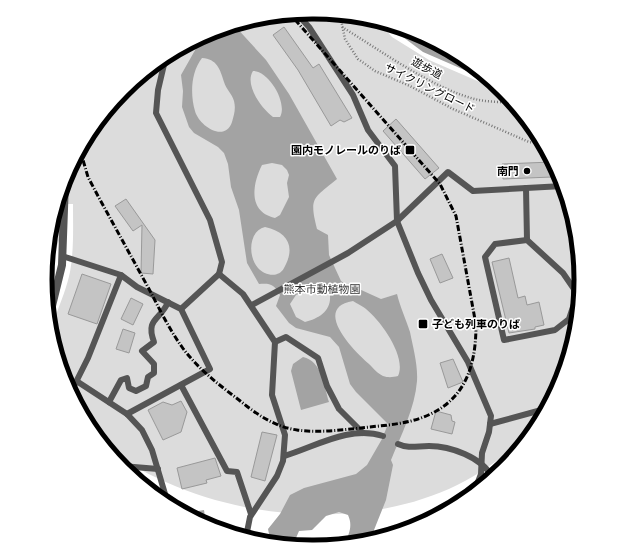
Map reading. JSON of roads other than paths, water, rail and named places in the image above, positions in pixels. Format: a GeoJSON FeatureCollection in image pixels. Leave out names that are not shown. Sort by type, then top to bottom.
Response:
{"type":"FeatureCollection","features":[{"type":"Feature","properties":{"kind":"street"},"geometry":{"type":"LineString","coordinates":[[53,300],[62,265],[64,202]]}},
{"type":"Feature","properties":{"kind":"lane"},"geometry":{"type":"LineString","coordinates":[[302,20],[309,27],[353,95],[368,130],[395,166],[397,221],[428,293],[468,362],[491,416],[482,453],[482,474],[479,480]]}},
{"type":"Feature","properties":{"kind":"lane"},"geometry":{"type":"LineString","coordinates":[[164,66],[158,90],[156,113],[210,220],[222,262],[219,274],[181,309]]}},
{"type":"Feature","properties":{"kind":"lane"},"geometry":{"type":"LineString","coordinates":[[252,306],[348,253],[397,221],[448,172],[472,191],[556,186]]}},
{"type":"Feature","properties":{"kind":"lane"},"geometry":{"type":"LineString","coordinates":[[526,188],[527,240],[563,273],[574,287]]}},
{"type":"Feature","properties":{"kind":"lane"},"geometry":{"type":"LineString","coordinates":[[527,240],[495,244],[485,257],[504,340],[555,330],[569,319],[571,312]]}},
{"type":"Feature","properties":{"kind":"lane"},"geometry":{"type":"LineString","coordinates":[[62,256],[121,275],[137,287],[181,309],[210,370],[127,414]]}},
{"type":"Feature","properties":{"kind":"lane"},"geometry":{"type":"LineString","coordinates":[[219,274],[243,294],[275,342],[272,396],[285,436],[284,456],[277,476],[251,514],[246,531]]}},
{"type":"Feature","properties":{"kind":"lane"},"geometry":{"type":"LineString","coordinates":[[75,386],[121,275]]}},
{"type":"Feature","properties":{"kind":"lane"},"geometry":{"type":"LineString","coordinates":[[109,402],[121,380],[127,378],[129,388],[136,391],[146,386],[148,377],[154,373],[154,364],[142,351],[154,342],[150,332],[153,321],[157,315],[164,311],[168,302]]}},
{"type":"Feature","properties":{"kind":"lane"},"geometry":{"type":"LineString","coordinates":[[275,342],[286,337],[318,358],[327,386],[339,409],[363,433]]}},
{"type":"Feature","properties":{"kind":"lane"},"geometry":{"type":"LineString","coordinates":[[78,382],[127,414],[142,430],[152,450],[165,494]]}},
{"type":"Feature","properties":{"kind":"lane"},"geometry":{"type":"LineString","coordinates":[[181,385],[227,471],[237,472],[251,514]]}},
{"type":"Feature","properties":{"kind":"lane"},"geometry":{"type":"LineString","coordinates":[[490,424],[538,411]]}},
{"type":"Feature","properties":{"kind":"lane"},"geometry":{"type":"LineString","coordinates":[[284,456],[328,440],[363,433],[383,436]]}},
{"type":"Feature","properties":{"kind":"lane"},"geometry":{"type":"LineString","coordinates":[[398,444],[408,448],[430,446],[447,448],[470,457],[482,464],[488,472]]}},
{"type":"Feature","properties":{"kind":"lane"},"geometry":{"type":"LineString","coordinates":[[132,467],[158,469]]}},
{"type":"Feature","properties":{"kind":"railway"},"geometry":{"type":"LineString","coordinates":[[82,158],[88,177],[177,340],[201,369],[252,410],[273,423],[281,426],[297,430],[321,431],[361,428],[411,421],[428,415],[442,407],[454,398],[469,373],[475,342],[476,325],[456,216],[440,184],[295,20]]}},
{"type":"Feature","properties":{"kind":"place","name":"園内モノレールのりば"},"geometry":{"type":"Point","coordinates":[410,150]}},
{"type":"Feature","properties":{"kind":"place","name":"南門"},"geometry":{"type":"Point","coordinates":[527,171]}},
{"type":"Feature","properties":{"kind":"place","name":"子ども列車のりば"},"geometry":{"type":"Point","coordinates":[423,324]}},
{"type":"Feature","properties":{"kind":"park label","name":"熊本市動植物園"},"geometry":{"type":"Point","coordinates":[322,289]}}]}
